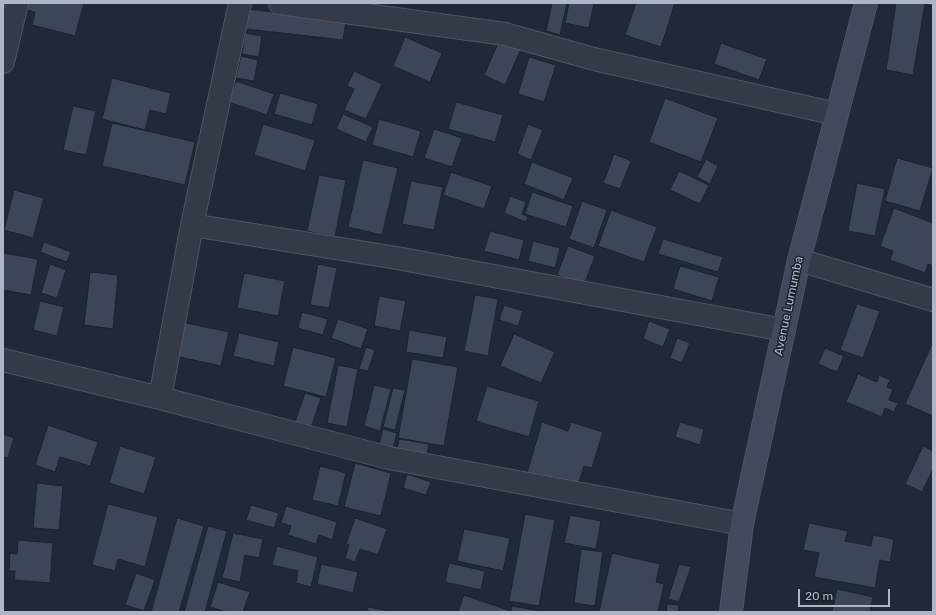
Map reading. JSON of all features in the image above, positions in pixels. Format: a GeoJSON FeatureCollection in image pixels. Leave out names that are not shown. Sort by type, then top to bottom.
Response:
{"type":"FeatureCollection","features":[{"type":"Feature","properties":{"kind":"main road","name":"Avenue Lumumba"},"geometry":{"type":"LineString","coordinates":[[731,612],[742,524],[799,260],[866,3]]}},
{"type":"Feature","properties":{"kind":"street"},"geometry":{"type":"LineString","coordinates":[[3,62],[17,3]]}},
{"type":"Feature","properties":{"kind":"street"},"geometry":{"type":"LineString","coordinates":[[160,398],[192,225],[240,3]]}},
{"type":"Feature","properties":{"kind":"street"},"geometry":{"type":"LineString","coordinates":[[280,3],[505,34],[594,59],[836,114]]}},
{"type":"Feature","properties":{"kind":"street"},"geometry":{"type":"LineString","coordinates":[[192,225],[397,258],[784,330]]}},
{"type":"Feature","properties":{"kind":"street"},"geometry":{"type":"LineString","coordinates":[[799,260],[933,300]]}},
{"type":"Feature","properties":{"kind":"street"},"geometry":{"type":"LineString","coordinates":[[3,360],[160,398],[389,458],[742,524]]}},
{"type":"Feature","properties":{"kind":"building"},"geometry":{"type":"Polygon","coordinates":[[[24,3],[84,3],[75,36],[32,25],[35,12],[22,9],[24,3]]]}},
{"type":"Feature","properties":{"kind":"building"},"geometry":{"type":"Polygon","coordinates":[[[552,3],[567,3],[560,35],[546,31],[552,3]]]}},
{"type":"Feature","properties":{"kind":"building"},"geometry":{"type":"Polygon","coordinates":[[[569,3],[594,3],[589,28],[565,23],[569,3]]]}},
{"type":"Feature","properties":{"kind":"building"},"geometry":{"type":"Polygon","coordinates":[[[636,3],[675,3],[661,47],[625,35],[636,3]]]}},
{"type":"Feature","properties":{"kind":"building"},"geometry":{"type":"Polygon","coordinates":[[[896,3],[933,3],[933,6],[925,4],[913,75],[886,70],[896,3]]]}},
{"type":"Feature","properties":{"kind":"building"},"geometry":{"type":"Polygon","coordinates":[[[248,9],[346,21],[343,40],[246,29],[248,9]]]}},
{"type":"Feature","properties":{"kind":"building"},"geometry":{"type":"Polygon","coordinates":[[[245,33],[262,36],[259,57],[242,54],[245,33]]]}},
{"type":"Feature","properties":{"kind":"building"},"geometry":{"type":"Polygon","coordinates":[[[405,37],[442,53],[430,82],[393,66],[405,37]]]}},
{"type":"Feature","properties":{"kind":"building"},"geometry":{"type":"Polygon","coordinates":[[[500,39],[521,49],[505,85],[484,75],[500,39]]]}},
{"type":"Feature","properties":{"kind":"building"},"geometry":{"type":"Polygon","coordinates":[[[721,43],[767,59],[759,80],[714,64],[721,43]]]}},
{"type":"Feature","properties":{"kind":"building"},"geometry":{"type":"Polygon","coordinates":[[[241,56],[258,60],[254,81],[236,78],[241,56]]]}},
{"type":"Feature","properties":{"kind":"building"},"geometry":{"type":"Polygon","coordinates":[[[529,57],[556,65],[544,102],[518,94],[529,57]]]}},
{"type":"Feature","properties":{"kind":"building"},"geometry":{"type":"Polygon","coordinates":[[[354,71],[382,84],[366,119],[344,110],[354,89],[347,86],[354,71]]]}},
{"type":"Feature","properties":{"kind":"building"},"geometry":{"type":"Polygon","coordinates":[[[112,78],[171,93],[166,114],[150,110],[145,130],[102,119],[112,78]]]}},
{"type":"Feature","properties":{"kind":"building"},"geometry":{"type":"Polygon","coordinates":[[[236,81],[274,94],[267,115],[229,102],[236,81]]]}},
{"type":"Feature","properties":{"kind":"building"},"geometry":{"type":"Polygon","coordinates":[[[280,93],[318,104],[312,125],[274,114],[280,93]]]}},
{"type":"Feature","properties":{"kind":"building"},"geometry":{"type":"Polygon","coordinates":[[[665,98],[718,118],[701,162],[649,142],[665,98]]]}},
{"type":"Feature","properties":{"kind":"building"},"geometry":{"type":"Polygon","coordinates":[[[456,102],[503,115],[495,142],[448,129],[456,102]]]}},
{"type":"Feature","properties":{"kind":"building"},"geometry":{"type":"Polygon","coordinates":[[[73,106],[96,111],[86,155],[63,150],[73,106]]]}},
{"type":"Feature","properties":{"kind":"building"},"geometry":{"type":"Polygon","coordinates":[[[343,114],[373,127],[366,142],[336,129],[343,114]]]}},
{"type":"Feature","properties":{"kind":"building"},"geometry":{"type":"Polygon","coordinates":[[[379,119],[421,131],[413,157],[372,145],[379,119]]]}},
{"type":"Feature","properties":{"kind":"building"},"geometry":{"type":"Polygon","coordinates":[[[112,123],[195,142],[185,185],[102,166],[112,123]]]}},
{"type":"Feature","properties":{"kind":"building"},"geometry":{"type":"Polygon","coordinates":[[[263,124],[315,140],[305,171],[254,155],[263,124]]]}},
{"type":"Feature","properties":{"kind":"building"},"geometry":{"type":"Polygon","coordinates":[[[528,124],[543,130],[531,160],[517,154],[528,124]]]}},
{"type":"Feature","properties":{"kind":"building"},"geometry":{"type":"Polygon","coordinates":[[[434,129],[462,138],[452,167],[424,158],[434,129]]]}},
{"type":"Feature","properties":{"kind":"building"},"geometry":{"type":"Polygon","coordinates":[[[614,154],[631,161],[620,189],[603,183],[614,154]]]}},
{"type":"Feature","properties":{"kind":"building"},"geometry":{"type":"Polygon","coordinates":[[[897,158],[933,168],[920,211],[885,201],[897,158]]]}},
{"type":"Feature","properties":{"kind":"building"},"geometry":{"type":"Polygon","coordinates":[[[706,159],[718,166],[710,184],[697,177],[706,159]]]}},
{"type":"Feature","properties":{"kind":"building"},"geometry":{"type":"Polygon","coordinates":[[[363,160],[398,168],[382,235],[348,227],[363,160]]]}},
{"type":"Feature","properties":{"kind":"building"},"geometry":{"type":"Polygon","coordinates":[[[532,162],[573,178],[564,200],[524,184],[532,162]]]}},
{"type":"Feature","properties":{"kind":"building"},"geometry":{"type":"Polygon","coordinates":[[[679,171],[709,185],[700,204],[670,190],[679,171]]]}},
{"type":"Feature","properties":{"kind":"building"},"geometry":{"type":"Polygon","coordinates":[[[451,172],[492,186],[484,209],[443,195],[451,172]]]}},
{"type":"Feature","properties":{"kind":"building"},"geometry":{"type":"Polygon","coordinates":[[[319,175],[346,180],[335,237],[307,231],[319,175]]]}},
{"type":"Feature","properties":{"kind":"building"},"geometry":{"type":"Polygon","coordinates":[[[411,181],[443,187],[434,230],[402,224],[411,181]]]}},
{"type":"Feature","properties":{"kind":"building"},"geometry":{"type":"Polygon","coordinates":[[[857,183],[885,189],[875,236],[848,231],[857,183]]]}},
{"type":"Feature","properties":{"kind":"building"},"geometry":{"type":"Polygon","coordinates":[[[14,190],[44,198],[33,238],[4,230],[14,190]]]}},
{"type":"Feature","properties":{"kind":"building"},"geometry":{"type":"Polygon","coordinates":[[[532,192],[573,206],[566,227],[525,214],[532,192]]]}},
{"type":"Feature","properties":{"kind":"building"},"geometry":{"type":"Polygon","coordinates":[[[510,196],[526,202],[522,214],[528,217],[526,222],[504,213],[510,196]]]}},
{"type":"Feature","properties":{"kind":"building"},"geometry":{"type":"Polygon","coordinates":[[[582,201],[607,210],[594,248],[569,239],[582,201]]]}},
{"type":"Feature","properties":{"kind":"building"},"geometry":{"type":"Polygon","coordinates":[[[894,208],[933,223],[933,266],[928,264],[925,273],[890,260],[893,251],[880,246],[894,208]]]}},
{"type":"Feature","properties":{"kind":"building"},"geometry":{"type":"Polygon","coordinates":[[[611,210],[657,227],[644,262],[598,246],[611,210]]]}},
{"type":"Feature","properties":{"kind":"building"},"geometry":{"type":"Polygon","coordinates":[[[490,231],[524,240],[519,260],[484,251],[490,231]]]}},
{"type":"Feature","properties":{"kind":"building"},"geometry":{"type":"Polygon","coordinates":[[[663,239],[723,257],[718,272],[658,254],[663,239]]]}},
{"type":"Feature","properties":{"kind":"building"},"geometry":{"type":"Polygon","coordinates":[[[533,241],[560,248],[555,268],[528,261],[533,241]]]}},
{"type":"Feature","properties":{"kind":"building"},"geometry":{"type":"Polygon","coordinates":[[[44,242],[71,252],[67,262],[40,252],[44,242]]]}},
{"type":"Feature","properties":{"kind":"building"},"geometry":{"type":"Polygon","coordinates":[[[568,246],[595,256],[584,285],[557,275],[568,246]]]}},
{"type":"Feature","properties":{"kind":"building"},"geometry":{"type":"Polygon","coordinates":[[[3,253],[38,259],[31,295],[3,290],[3,253]]]}},
{"type":"Feature","properties":{"kind":"building"},"geometry":{"type":"Polygon","coordinates":[[[50,264],[66,270],[57,298],[41,293],[50,264]]]}},
{"type":"Feature","properties":{"kind":"building"},"geometry":{"type":"Polygon","coordinates":[[[318,264],[337,268],[329,308],[310,305],[318,264]]]}},
{"type":"Feature","properties":{"kind":"building"},"geometry":{"type":"Polygon","coordinates":[[[680,266],[719,277],[712,301],[673,289],[680,266]]]}},
{"type":"Feature","properties":{"kind":"building"},"geometry":{"type":"Polygon","coordinates":[[[90,272],[118,275],[113,329],[84,325],[90,272]]]}},
{"type":"Feature","properties":{"kind":"building"},"geometry":{"type":"Polygon","coordinates":[[[244,273],[285,281],[278,316],[237,308],[244,273]]]}},
{"type":"Feature","properties":{"kind":"building"},"geometry":{"type":"Polygon","coordinates":[[[475,295],[498,299],[488,356],[464,351],[475,295]]]}},
{"type":"Feature","properties":{"kind":"building"},"geometry":{"type":"Polygon","coordinates":[[[379,296],[406,301],[400,331],[374,326],[379,296]]]}},
{"type":"Feature","properties":{"kind":"building"},"geometry":{"type":"Polygon","coordinates":[[[40,301],[64,307],[57,336],[33,330],[40,301]]]}},
{"type":"Feature","properties":{"kind":"building"},"geometry":{"type":"Polygon","coordinates":[[[857,304],[880,311],[863,358],[840,350],[857,304]]]}},
{"type":"Feature","properties":{"kind":"building"},"geometry":{"type":"Polygon","coordinates":[[[504,305],[523,311],[518,326],[499,320],[504,305]]]}},
{"type":"Feature","properties":{"kind":"building"},"geometry":{"type":"Polygon","coordinates":[[[302,312],[328,319],[323,335],[298,328],[302,312]]]}},
{"type":"Feature","properties":{"kind":"building"},"geometry":{"type":"Polygon","coordinates":[[[338,319],[368,329],[361,349],[331,338],[338,319]]]}},
{"type":"Feature","properties":{"kind":"building"},"geometry":{"type":"Polygon","coordinates":[[[649,321],[670,329],[663,347],[643,339],[649,321]]]}},
{"type":"Feature","properties":{"kind":"building"},"geometry":{"type":"Polygon","coordinates":[[[182,322],[229,332],[221,366],[175,356],[182,322]]]}},
{"type":"Feature","properties":{"kind":"building"},"geometry":{"type":"Polygon","coordinates":[[[409,330],[447,337],[443,358],[406,352],[409,330]]]}},
{"type":"Feature","properties":{"kind":"building"},"geometry":{"type":"Polygon","coordinates":[[[239,333],[279,342],[274,366],[233,356],[239,333]]]}},
{"type":"Feature","properties":{"kind":"building"},"geometry":{"type":"Polygon","coordinates":[[[514,334],[555,352],[541,383],[500,366],[514,334]]]}},
{"type":"Feature","properties":{"kind":"building"},"geometry":{"type":"Polygon","coordinates":[[[677,338],[690,343],[682,363],[670,358],[677,338]]]}},
{"type":"Feature","properties":{"kind":"building"},"geometry":{"type":"Polygon","coordinates":[[[932,344],[933,345],[933,416],[905,404],[932,344]]]}},
{"type":"Feature","properties":{"kind":"building"},"geometry":{"type":"Polygon","coordinates":[[[293,347],[336,358],[326,397],[283,386],[293,347]]]}},
{"type":"Feature","properties":{"kind":"building"},"geometry":{"type":"Polygon","coordinates":[[[366,347],[375,350],[368,371],[359,369],[366,347]]]}},
{"type":"Feature","properties":{"kind":"building"},"geometry":{"type":"Polygon","coordinates":[[[825,348],[844,356],[837,372],[818,364],[825,348]]]}},
{"type":"Feature","properties":{"kind":"building"},"geometry":{"type":"Polygon","coordinates":[[[412,359],[458,367],[444,446],[398,438],[412,359]]]}},
{"type":"Feature","properties":{"kind":"building"},"geometry":{"type":"Polygon","coordinates":[[[338,365],[358,369],[347,427],[327,423],[338,365]]]}},
{"type":"Feature","properties":{"kind":"building"},"geometry":{"type":"Polygon","coordinates":[[[858,374],[877,382],[879,375],[890,380],[887,387],[893,389],[889,400],[898,403],[894,412],[885,408],[882,417],[846,402],[858,374]]]}},
{"type":"Feature","properties":{"kind":"building"},"geometry":{"type":"Polygon","coordinates":[[[374,385],[391,389],[380,431],[364,426],[374,385]]]}},
{"type":"Feature","properties":{"kind":"building"},"geometry":{"type":"Polygon","coordinates":[[[487,386],[539,401],[529,437],[476,421],[487,386]]]}},
{"type":"Feature","properties":{"kind":"building"},"geometry":{"type":"Polygon","coordinates":[[[393,388],[405,390],[395,430],[383,427],[393,388]]]}},
{"type":"Feature","properties":{"kind":"building"},"geometry":{"type":"Polygon","coordinates":[[[305,393],[321,398],[311,428],[295,422],[305,393]]]}},
{"type":"Feature","properties":{"kind":"building"},"geometry":{"type":"Polygon","coordinates":[[[542,422],[568,431],[571,422],[603,432],[592,468],[584,466],[577,489],[527,473],[542,422]]]}},
{"type":"Feature","properties":{"kind":"building"},"geometry":{"type":"Polygon","coordinates":[[[680,422],[704,429],[700,445],[675,437],[680,422]]]}},
{"type":"Feature","properties":{"kind":"building"},"geometry":{"type":"Polygon","coordinates":[[[48,425],[98,442],[90,466],[60,457],[55,472],[35,465],[48,425]]]}},
{"type":"Feature","properties":{"kind":"building"},"geometry":{"type":"Polygon","coordinates":[[[383,429],[397,433],[393,448],[379,444],[383,429]]]}},
{"type":"Feature","properties":{"kind":"building"},"geometry":{"type":"Polygon","coordinates":[[[3,434],[14,438],[8,458],[3,457],[3,434]]]}},
{"type":"Feature","properties":{"kind":"building"},"geometry":{"type":"Polygon","coordinates":[[[399,439],[429,444],[427,456],[397,451],[399,439]]]}},
{"type":"Feature","properties":{"kind":"building"},"geometry":{"type":"Polygon","coordinates":[[[120,446],[156,457],[144,494],[109,483],[120,446]]]}},
{"type":"Feature","properties":{"kind":"building"},"geometry":{"type":"Polygon","coordinates":[[[923,446],[933,451],[933,469],[922,492],[905,484],[923,446]]]}},
{"type":"Feature","properties":{"kind":"building"},"geometry":{"type":"Polygon","coordinates":[[[355,463],[391,473],[381,516],[344,507],[355,463]]]}},
{"type":"Feature","properties":{"kind":"building"},"geometry":{"type":"Polygon","coordinates":[[[320,466],[346,473],[338,506],[312,500],[320,466]]]}},
{"type":"Feature","properties":{"kind":"building"},"geometry":{"type":"Polygon","coordinates":[[[407,474],[431,482],[426,495],[403,488],[407,474]]]}},
{"type":"Feature","properties":{"kind":"building"},"geometry":{"type":"Polygon","coordinates":[[[37,483],[63,486],[59,530],[33,528],[37,483]]]}},
{"type":"Feature","properties":{"kind":"building"},"geometry":{"type":"Polygon","coordinates":[[[108,504],[158,517],[145,567],[118,559],[115,571],[92,565],[108,504]]]}},
{"type":"Feature","properties":{"kind":"building"},"geometry":{"type":"Polygon","coordinates":[[[251,505],[279,513],[274,528],[246,520],[251,505]]]}},
{"type":"Feature","properties":{"kind":"building"},"geometry":{"type":"Polygon","coordinates":[[[286,506],[337,522],[332,540],[319,535],[316,544],[288,535],[291,526],[281,523],[286,506]]]}},
{"type":"Feature","properties":{"kind":"building"},"geometry":{"type":"Polygon","coordinates":[[[525,514],[555,520],[539,606],[509,601],[525,514]]]}},
{"type":"Feature","properties":{"kind":"building"},"geometry":{"type":"Polygon","coordinates":[[[570,515],[601,521],[596,549],[564,543],[570,515]]]}},
{"type":"Feature","properties":{"kind":"building"},"geometry":{"type":"Polygon","coordinates":[[[177,518],[204,526],[179,612],[151,612],[177,518]]]}},
{"type":"Feature","properties":{"kind":"building"},"geometry":{"type":"Polygon","coordinates":[[[355,518],[387,529],[378,555],[360,549],[355,562],[345,558],[349,545],[346,544],[355,518]]]}},
{"type":"Feature","properties":{"kind":"building"},"geometry":{"type":"Polygon","coordinates":[[[809,523],[848,531],[845,541],[871,546],[873,535],[894,539],[890,562],[880,560],[875,588],[814,577],[819,553],[803,550],[809,523]]]}},
{"type":"Feature","properties":{"kind":"building"},"geometry":{"type":"Polygon","coordinates":[[[208,526],[227,531],[205,612],[184,612],[208,526]]]}},
{"type":"Feature","properties":{"kind":"building"},"geometry":{"type":"Polygon","coordinates":[[[464,529],[510,538],[503,571],[457,561],[464,529]]]}},
{"type":"Feature","properties":{"kind":"building"},"geometry":{"type":"Polygon","coordinates":[[[233,533],[263,539],[259,558],[245,555],[240,582],[222,578],[233,533]]]}},
{"type":"Feature","properties":{"kind":"building"},"geometry":{"type":"Polygon","coordinates":[[[18,540],[53,543],[50,583],[14,580],[15,571],[9,571],[10,553],[17,554],[18,540]]]}},
{"type":"Feature","properties":{"kind":"building"},"geometry":{"type":"Polygon","coordinates":[[[277,546],[318,557],[311,587],[296,583],[298,571],[272,565],[277,546]]]}},
{"type":"Feature","properties":{"kind":"building"},"geometry":{"type":"Polygon","coordinates":[[[581,549],[603,552],[595,606],[574,603],[581,549]]]}},
{"type":"Feature","properties":{"kind":"building"},"geometry":{"type":"Polygon","coordinates":[[[612,553],[660,564],[656,582],[664,584],[658,612],[599,612],[612,553]]]}},
{"type":"Feature","properties":{"kind":"building"},"geometry":{"type":"Polygon","coordinates":[[[449,563],[485,571],[481,590],[445,582],[449,563]]]}},
{"type":"Feature","properties":{"kind":"building"},"geometry":{"type":"Polygon","coordinates":[[[321,564],[358,572],[353,593],[317,584],[321,564]]]}},
{"type":"Feature","properties":{"kind":"building"},"geometry":{"type":"Polygon","coordinates":[[[679,564],[691,567],[679,602],[668,599],[679,564]]]}},
{"type":"Feature","properties":{"kind":"building"},"geometry":{"type":"Polygon","coordinates":[[[136,573],[155,580],[144,611],[125,605],[136,573]]]}},
{"type":"Feature","properties":{"kind":"building"},"geometry":{"type":"Polygon","coordinates":[[[218,582],[250,592],[243,612],[227,612],[210,607],[218,582]]]}},
{"type":"Feature","properties":{"kind":"building"},"geometry":{"type":"Polygon","coordinates":[[[837,589],[873,597],[870,612],[832,612],[837,589]]]}},
{"type":"Feature","properties":{"kind":"building"},"geometry":{"type":"Polygon","coordinates":[[[464,595],[508,610],[507,612],[458,612],[464,595]]]}},
{"type":"Feature","properties":{"kind":"building"},"geometry":{"type":"Polygon","coordinates":[[[667,604],[679,605],[678,612],[666,612],[667,604]]]}},
{"type":"Feature","properties":{"kind":"building"},"geometry":{"type":"Polygon","coordinates":[[[512,606],[541,611],[541,612],[511,612],[512,606]]]}},
{"type":"Feature","properties":{"kind":"building"},"geometry":{"type":"Polygon","coordinates":[[[368,607],[394,612],[367,612],[368,607]]]}}]}
